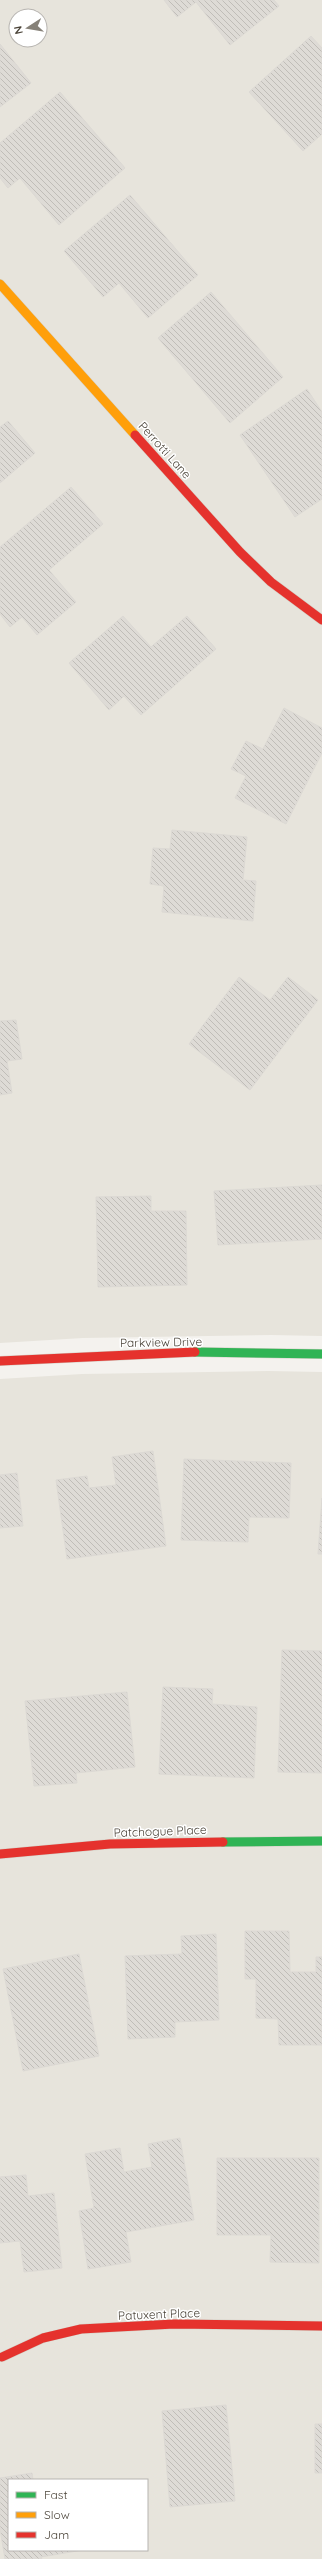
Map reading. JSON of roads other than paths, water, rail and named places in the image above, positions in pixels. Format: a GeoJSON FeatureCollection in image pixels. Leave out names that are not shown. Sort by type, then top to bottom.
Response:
{"type":"FeatureCollection","features":[{"type":"Feature","properties":{"kind":"street","name":"Perrotti Lane"},"geometry":{"type":"LineString","coordinates":[[0,284],[240,552],[271,582],[322,620]]}},
{"type":"Feature","properties":{"kind":"street","name":"Parkview Drive"},"geometry":{"type":"LineString","coordinates":[[0,1361],[172,1352],[322,1354]]}},
{"type":"Feature","properties":{"kind":"street","name":"Patchogue Place"},"geometry":{"type":"LineString","coordinates":[[0,1854],[110,1844],[322,1841]]}},
{"type":"Feature","properties":{"kind":"street","name":"Patuxent Place"},"geometry":{"type":"LineString","coordinates":[[2,2357],[43,2338],[81,2329],[174,2324],[322,2326]]}}]}
